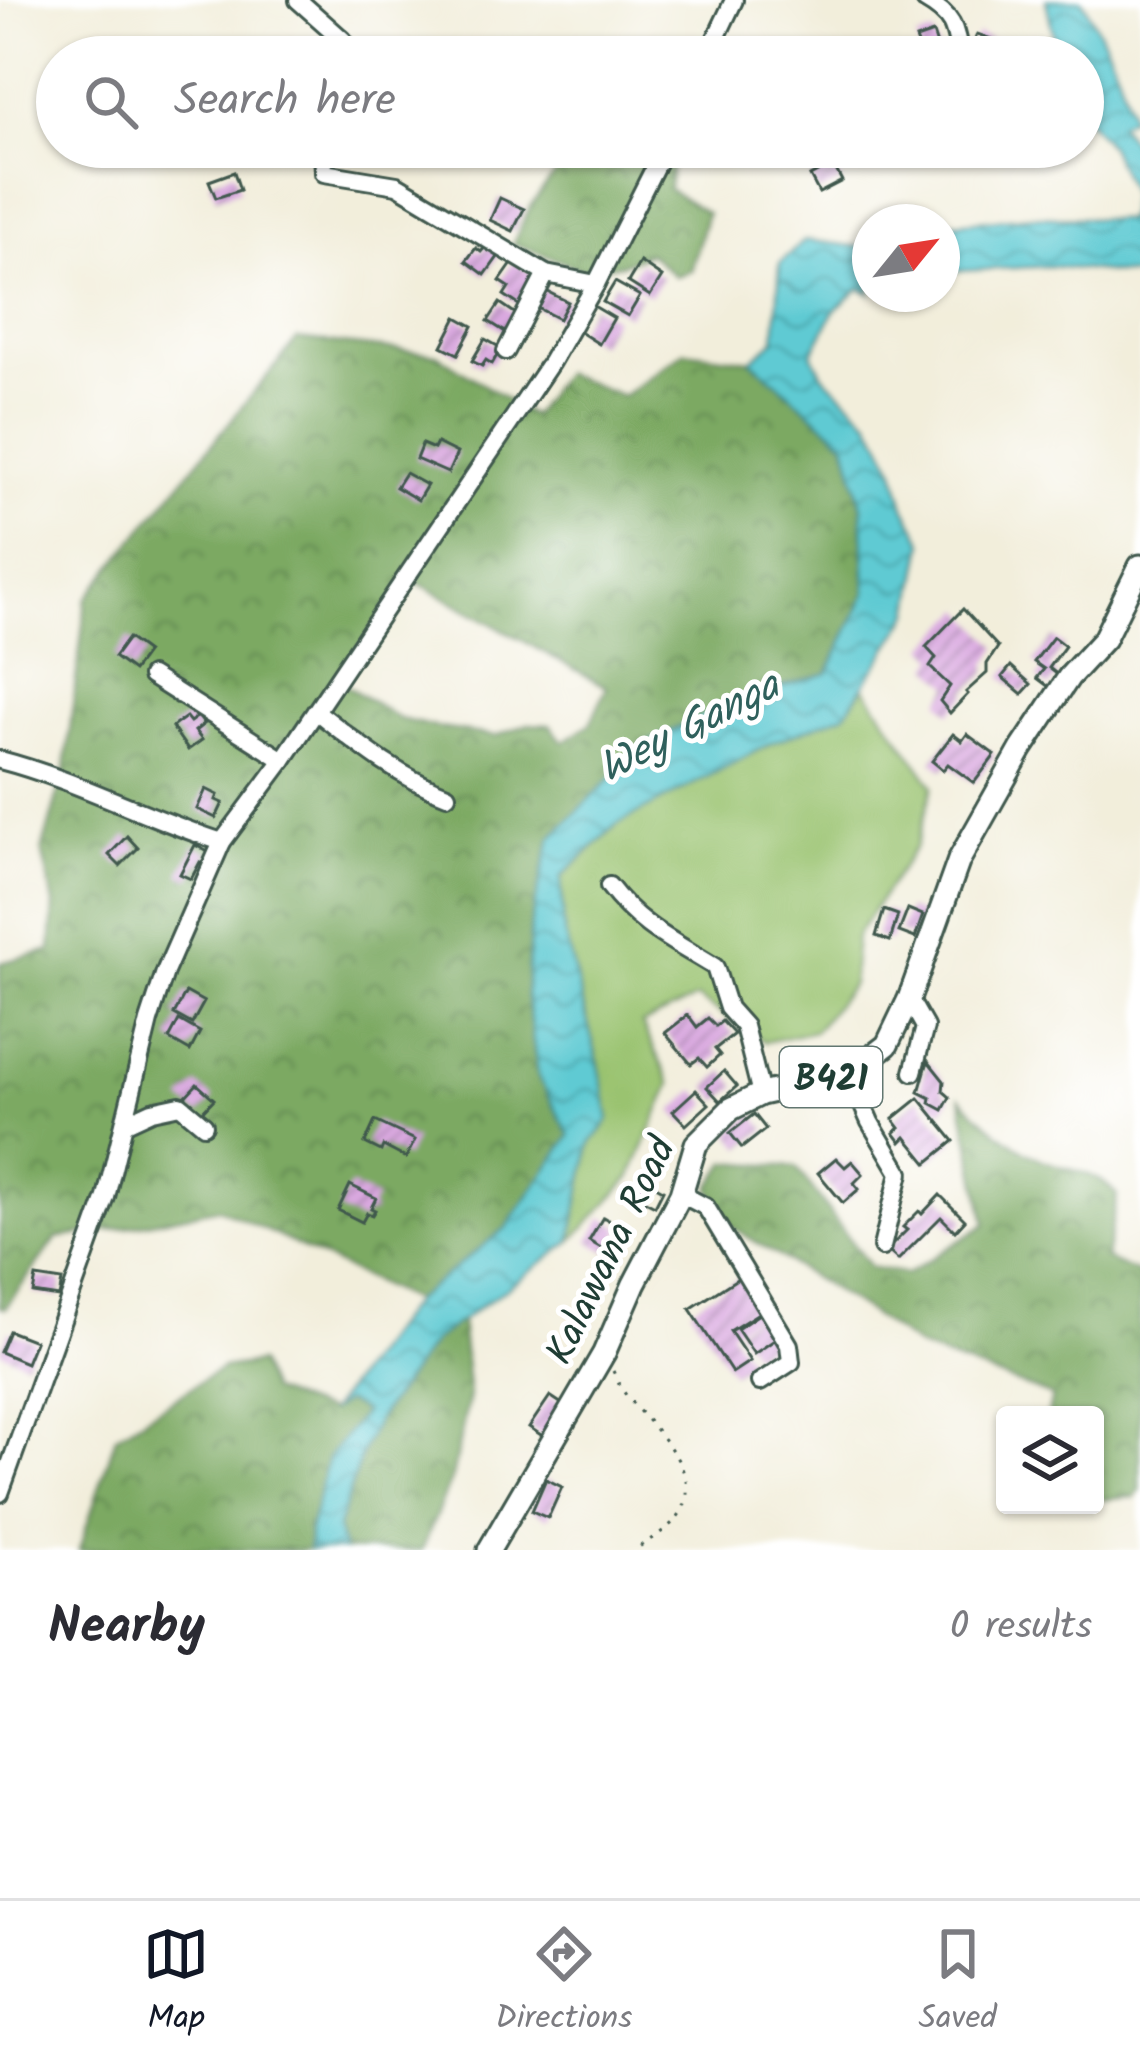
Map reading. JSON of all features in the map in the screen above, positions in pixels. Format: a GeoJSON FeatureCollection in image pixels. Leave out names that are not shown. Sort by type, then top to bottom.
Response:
{"type":"FeatureCollection","features":[{"type":"Feature","properties":{"kind":"main road","name":"Kalawana Road"},"geometry":{"type":"LineString","coordinates":[[489,1550],[604,1353],[681,1194],[696,1144],[730,1109],[761,1094],[849,1074],[887,1046],[959,860],[1022,748],[1069,677],[1104,639],[1140,566]]}},
{"type":"Feature","properties":{"kind":"street"},"geometry":{"type":"LineString","coordinates":[[298,0],[335,36]]}},
{"type":"Feature","properties":{"kind":"street"},"geometry":{"type":"LineString","coordinates":[[314,0],[339,36]]}},
{"type":"Feature","properties":{"kind":"street"},"geometry":{"type":"LineString","coordinates":[[717,36],[734,0]]}},
{"type":"Feature","properties":{"kind":"street"},"geometry":{"type":"LineString","coordinates":[[926,0],[945,12],[957,36]]}},
{"type":"Feature","properties":{"kind":"street"},"geometry":{"type":"LineString","coordinates":[[324,168],[324,172],[397,185],[546,274],[596,284]]}},
{"type":"Feature","properties":{"kind":"street"},"geometry":{"type":"LineString","coordinates":[[0,1493],[106,1197],[165,973],[221,842],[283,760],[550,362],[654,168]]}},
{"type":"Feature","properties":{"kind":"street"},"geometry":{"type":"LineString","coordinates":[[506,351],[546,274]]}},
{"type":"Feature","properties":{"kind":"street"},"geometry":{"type":"LineString","coordinates":[[151,676],[283,760]]}},
{"type":"Feature","properties":{"kind":"street"},"geometry":{"type":"LineString","coordinates":[[316,710],[415,784],[447,795]]}},
{"type":"Feature","properties":{"kind":"street"},"geometry":{"type":"LineString","coordinates":[[0,760],[46,772],[221,842]]}},
{"type":"Feature","properties":{"kind":"street"},"geometry":{"type":"LineString","coordinates":[[608,886],[626,909],[652,929],[715,967],[728,1008],[744,1027],[761,1094]]}},
{"type":"Feature","properties":{"kind":"street"},"geometry":{"type":"LineString","coordinates":[[909,999],[925,1027],[914,1072]]}},
{"type":"Feature","properties":{"kind":"street"},"geometry":{"type":"LineString","coordinates":[[849,1074],[900,1173],[881,1247]]}},
{"type":"Feature","properties":{"kind":"street"},"geometry":{"type":"LineString","coordinates":[[125,1123],[180,1105],[204,1126]]}},
{"type":"Feature","properties":{"kind":"street"},"geometry":{"type":"LineString","coordinates":[[681,1194],[706,1207],[789,1345],[791,1362],[760,1382]]}},
{"type":"Feature","properties":{"kind":"path"},"geometry":{"type":"LineString","coordinates":[[604,1353],[624,1392],[671,1448],[683,1471],[687,1494],[679,1516],[635,1550]]}},
{"type":"Feature","properties":{"kind":"green space"},"geometry":{"type":"Polygon","coordinates":[[[559,168],[672,168],[668,189],[707,213],[691,271],[675,276],[649,253],[622,264],[583,270],[513,243],[531,205],[559,168]]]}},
{"type":"Feature","properties":{"kind":"green space"},"geometry":{"type":"Polygon","coordinates":[[[297,339],[436,354],[532,416],[562,373],[623,396],[685,351],[751,360],[846,443],[862,507],[866,593],[828,673],[733,701],[645,744],[551,838],[538,1077],[571,1135],[506,1228],[413,1301],[219,1208],[57,1238],[5,1308],[0,1307],[0,963],[51,950],[54,904],[42,851],[65,769],[86,599],[297,339]],[[409,578],[337,680],[400,719],[496,736],[528,724],[550,725],[563,742],[590,724],[607,687],[409,578]]]}},
{"type":"Feature","properties":{"kind":"green space"},"geometry":{"type":"Polygon","coordinates":[[[864,687],[933,786],[916,846],[856,936],[852,984],[815,1031],[765,1042],[697,998],[642,1024],[671,1084],[631,1177],[571,1242],[590,1145],[599,1065],[564,932],[561,878],[619,823],[776,741],[844,714],[864,687]]]}},
{"type":"Feature","properties":{"kind":"green space"},"geometry":{"type":"Polygon","coordinates":[[[961,1098],[1017,1146],[1091,1176],[1117,1195],[1106,1259],[1140,1274],[1140,1490],[1135,1497],[1104,1499],[1104,1406],[1050,1406],[1052,1396],[919,1348],[732,1227],[710,1188],[727,1162],[796,1167],[870,1267],[907,1274],[986,1224],[961,1098]]]}},
{"type":"Feature","properties":{"kind":"green space"},"geometry":{"type":"Polygon","coordinates":[[[461,1321],[469,1396],[452,1477],[422,1550],[343,1550],[337,1529],[370,1429],[434,1340],[461,1321]]]}},
{"type":"Feature","properties":{"kind":"green space"},"geometry":{"type":"Polygon","coordinates":[[[258,1363],[270,1391],[329,1412],[345,1401],[364,1412],[328,1459],[309,1531],[309,1550],[79,1550],[116,1436],[222,1368],[258,1363]]]}},
{"type":"Feature","properties":{"kind":"water"},"geometry":{"type":"Polygon","coordinates":[[[1046,0],[1082,0],[1102,36],[1054,36],[1046,0]]]}},
{"type":"Feature","properties":{"kind":"water"},"geometry":{"type":"Polygon","coordinates":[[[1104,40],[1131,117],[1118,124],[1140,152],[1140,276],[1051,266],[960,271],[960,222],[1034,216],[1127,220],[1131,194],[1104,140],[1104,40]]]}},
{"type":"Feature","properties":{"kind":"water","name":"Wey Ganga"},"geometry":{"type":"Polygon","coordinates":[[[805,240],[852,246],[852,295],[835,310],[812,354],[823,375],[870,421],[924,542],[911,613],[845,714],[771,743],[616,825],[561,877],[564,932],[610,1119],[590,1145],[571,1242],[434,1340],[377,1419],[362,1452],[337,1529],[343,1550],[309,1550],[309,1531],[328,1458],[364,1412],[345,1401],[329,1412],[413,1301],[506,1228],[570,1136],[538,1077],[526,992],[531,921],[551,838],[645,744],[727,704],[828,673],[866,593],[862,507],[846,443],[751,360],[775,340],[780,263],[805,240]]]}},
{"type":"Feature","properties":{"kind":"building"},"geometry":{"type":"Polygon","coordinates":[[[835,168],[842,181],[819,193],[810,176],[835,168]]]}},
{"type":"Feature","properties":{"kind":"building"},"geometry":{"type":"Polygon","coordinates":[[[234,172],[240,190],[216,198],[209,181],[234,172]]]}},
{"type":"Feature","properties":{"kind":"building"},"geometry":{"type":"Polygon","coordinates":[[[500,198],[524,209],[513,231],[490,220],[500,198]]]}},
{"type":"Feature","properties":{"kind":"building"},"geometry":{"type":"Polygon","coordinates":[[[487,245],[500,254],[485,275],[466,261],[476,248],[481,252],[487,245]]]}},
{"type":"Feature","properties":{"kind":"building"},"geometry":{"type":"Polygon","coordinates":[[[514,261],[541,281],[522,307],[504,295],[509,287],[500,281],[514,261]]]}},
{"type":"Feature","properties":{"kind":"building"},"geometry":{"type":"Polygon","coordinates":[[[640,262],[662,277],[650,296],[628,282],[640,262]]]}},
{"type":"Feature","properties":{"kind":"building"},"geometry":{"type":"Polygon","coordinates":[[[615,282],[640,296],[628,316],[603,302],[615,282]]]}},
{"type":"Feature","properties":{"kind":"building"},"geometry":{"type":"Polygon","coordinates":[[[542,289],[568,302],[559,319],[534,306],[542,289]]]}},
{"type":"Feature","properties":{"kind":"building"},"geometry":{"type":"Polygon","coordinates":[[[500,303],[519,316],[507,333],[488,321],[500,303]]]}},
{"type":"Feature","properties":{"kind":"building"},"geometry":{"type":"Polygon","coordinates":[[[592,305],[614,318],[599,344],[577,330],[592,305]]]}},
{"type":"Feature","properties":{"kind":"building"},"geometry":{"type":"Polygon","coordinates":[[[457,317],[473,326],[458,354],[442,346],[457,317]]]}},
{"type":"Feature","properties":{"kind":"building"},"geometry":{"type":"Polygon","coordinates":[[[485,339],[501,348],[492,364],[486,360],[482,366],[472,361],[485,339]]]}},
{"type":"Feature","properties":{"kind":"building"},"geometry":{"type":"Polygon","coordinates":[[[437,443],[457,453],[448,473],[416,459],[422,444],[434,449],[437,443]]]}},
{"type":"Feature","properties":{"kind":"building"},"geometry":{"type":"Polygon","coordinates":[[[405,473],[427,485],[418,500],[396,487],[405,473]]]}},
{"type":"Feature","properties":{"kind":"building"},"geometry":{"type":"Polygon","coordinates":[[[963,609],[998,647],[987,673],[950,713],[940,701],[950,686],[930,667],[936,658],[926,647],[963,609]]]}},
{"type":"Feature","properties":{"kind":"building"},"geometry":{"type":"Polygon","coordinates":[[[1053,637],[1065,646],[1049,668],[1058,675],[1049,687],[1037,678],[1044,669],[1034,662],[1053,637]]]}},
{"type":"Feature","properties":{"kind":"building"},"geometry":{"type":"Polygon","coordinates":[[[128,638],[147,652],[133,671],[114,657],[128,638]]]}},
{"type":"Feature","properties":{"kind":"building"},"geometry":{"type":"Polygon","coordinates":[[[1011,666],[1031,684],[1022,694],[1002,677],[1011,666]]]}},
{"type":"Feature","properties":{"kind":"building"},"geometry":{"type":"Polygon","coordinates":[[[198,716],[204,724],[195,731],[202,740],[188,750],[172,727],[186,717],[190,722],[198,716]]]}},
{"type":"Feature","properties":{"kind":"building"},"geometry":{"type":"Polygon","coordinates":[[[953,734],[962,741],[967,734],[995,755],[974,783],[948,764],[943,770],[932,761],[953,734]]]}},
{"type":"Feature","properties":{"kind":"building"},"geometry":{"type":"Polygon","coordinates":[[[206,789],[223,803],[216,818],[197,809],[206,789]]]}},
{"type":"Feature","properties":{"kind":"building"},"geometry":{"type":"Polygon","coordinates":[[[127,836],[138,848],[120,866],[109,855],[127,836]]]}},
{"type":"Feature","properties":{"kind":"building"},"geometry":{"type":"Polygon","coordinates":[[[195,845],[210,853],[191,879],[180,874],[195,845]]]}},
{"type":"Feature","properties":{"kind":"building"},"geometry":{"type":"Polygon","coordinates":[[[908,909],[923,915],[915,938],[899,932],[908,909]]]}},
{"type":"Feature","properties":{"kind":"building"},"geometry":{"type":"Polygon","coordinates":[[[884,910],[898,915],[890,941],[876,936],[884,910]]]}},
{"type":"Feature","properties":{"kind":"building"},"geometry":{"type":"Polygon","coordinates":[[[186,992],[204,1002],[192,1024],[174,1014],[186,992]]]}},
{"type":"Feature","properties":{"kind":"building"},"geometry":{"type":"Polygon","coordinates":[[[688,1015],[697,1027],[708,1018],[716,1026],[722,1021],[734,1034],[715,1049],[720,1055],[707,1067],[699,1058],[691,1064],[665,1033],[688,1015]]]}},
{"type":"Feature","properties":{"kind":"building"},"geometry":{"type":"Polygon","coordinates":[[[179,1020],[200,1032],[190,1051],[169,1039],[179,1020]]]}},
{"type":"Feature","properties":{"kind":"building"},"geometry":{"type":"Polygon","coordinates":[[[928,1061],[950,1097],[943,1110],[919,1092],[928,1061]]]}},
{"type":"Feature","properties":{"kind":"building"},"geometry":{"type":"Polygon","coordinates":[[[724,1071],[737,1086],[720,1101],[707,1087],[724,1071]]]}},
{"type":"Feature","properties":{"kind":"building"},"geometry":{"type":"Polygon","coordinates":[[[197,1084],[214,1099],[199,1115],[182,1100],[197,1084]]]}},
{"type":"Feature","properties":{"kind":"building"},"geometry":{"type":"Polygon","coordinates":[[[696,1090],[709,1104],[686,1125],[673,1111],[696,1090]]]}},
{"type":"Feature","properties":{"kind":"building"},"geometry":{"type":"Polygon","coordinates":[[[919,1098],[954,1141],[927,1163],[906,1137],[901,1142],[894,1133],[900,1128],[893,1119],[919,1098]]]}},
{"type":"Feature","properties":{"kind":"building"},"geometry":{"type":"Polygon","coordinates":[[[754,1114],[766,1129],[742,1148],[730,1133],[754,1114]]]}},
{"type":"Feature","properties":{"kind":"building"},"geometry":{"type":"Polygon","coordinates":[[[375,1121],[415,1140],[406,1158],[365,1143],[375,1121]]]}},
{"type":"Feature","properties":{"kind":"building"},"geometry":{"type":"Polygon","coordinates":[[[836,1158],[845,1167],[852,1161],[863,1174],[854,1183],[859,1189],[843,1203],[818,1173],[836,1158]]]}},
{"type":"Feature","properties":{"kind":"building"},"geometry":{"type":"Polygon","coordinates":[[[649,1182],[663,1190],[655,1206],[630,1193],[634,1185],[644,1191],[649,1182]]]}},
{"type":"Feature","properties":{"kind":"building"},"geometry":{"type":"Polygon","coordinates":[[[350,1185],[376,1198],[371,1208],[375,1210],[362,1222],[338,1210],[350,1185]]]}},
{"type":"Feature","properties":{"kind":"building"},"geometry":{"type":"Polygon","coordinates":[[[940,1195],[965,1220],[955,1231],[941,1217],[898,1260],[887,1250],[907,1230],[903,1227],[940,1195]]]}},
{"type":"Feature","properties":{"kind":"building"},"geometry":{"type":"Polygon","coordinates":[[[603,1217],[622,1228],[608,1252],[589,1241],[603,1217]]]}},
{"type":"Feature","properties":{"kind":"building"},"geometry":{"type":"Polygon","coordinates":[[[743,1275],[765,1309],[730,1331],[750,1361],[732,1373],[690,1309],[743,1275]]]}},
{"type":"Feature","properties":{"kind":"building"},"geometry":{"type":"Polygon","coordinates":[[[36,1277],[62,1281],[59,1297],[33,1293],[36,1277]]]}},
{"type":"Feature","properties":{"kind":"building"},"geometry":{"type":"Polygon","coordinates":[[[759,1314],[776,1339],[754,1354],[737,1329],[759,1314]]]}},
{"type":"Feature","properties":{"kind":"building"},"geometry":{"type":"Polygon","coordinates":[[[9,1331],[35,1341],[26,1363],[0,1352],[9,1331]]]}},
{"type":"Feature","properties":{"kind":"building"},"geometry":{"type":"Polygon","coordinates":[[[550,1396],[565,1406],[544,1437],[529,1427],[550,1396]]]}},
{"type":"Feature","properties":{"kind":"building"},"geometry":{"type":"Polygon","coordinates":[[[546,1479],[562,1487],[548,1518],[532,1511],[546,1479]]]}}]}
